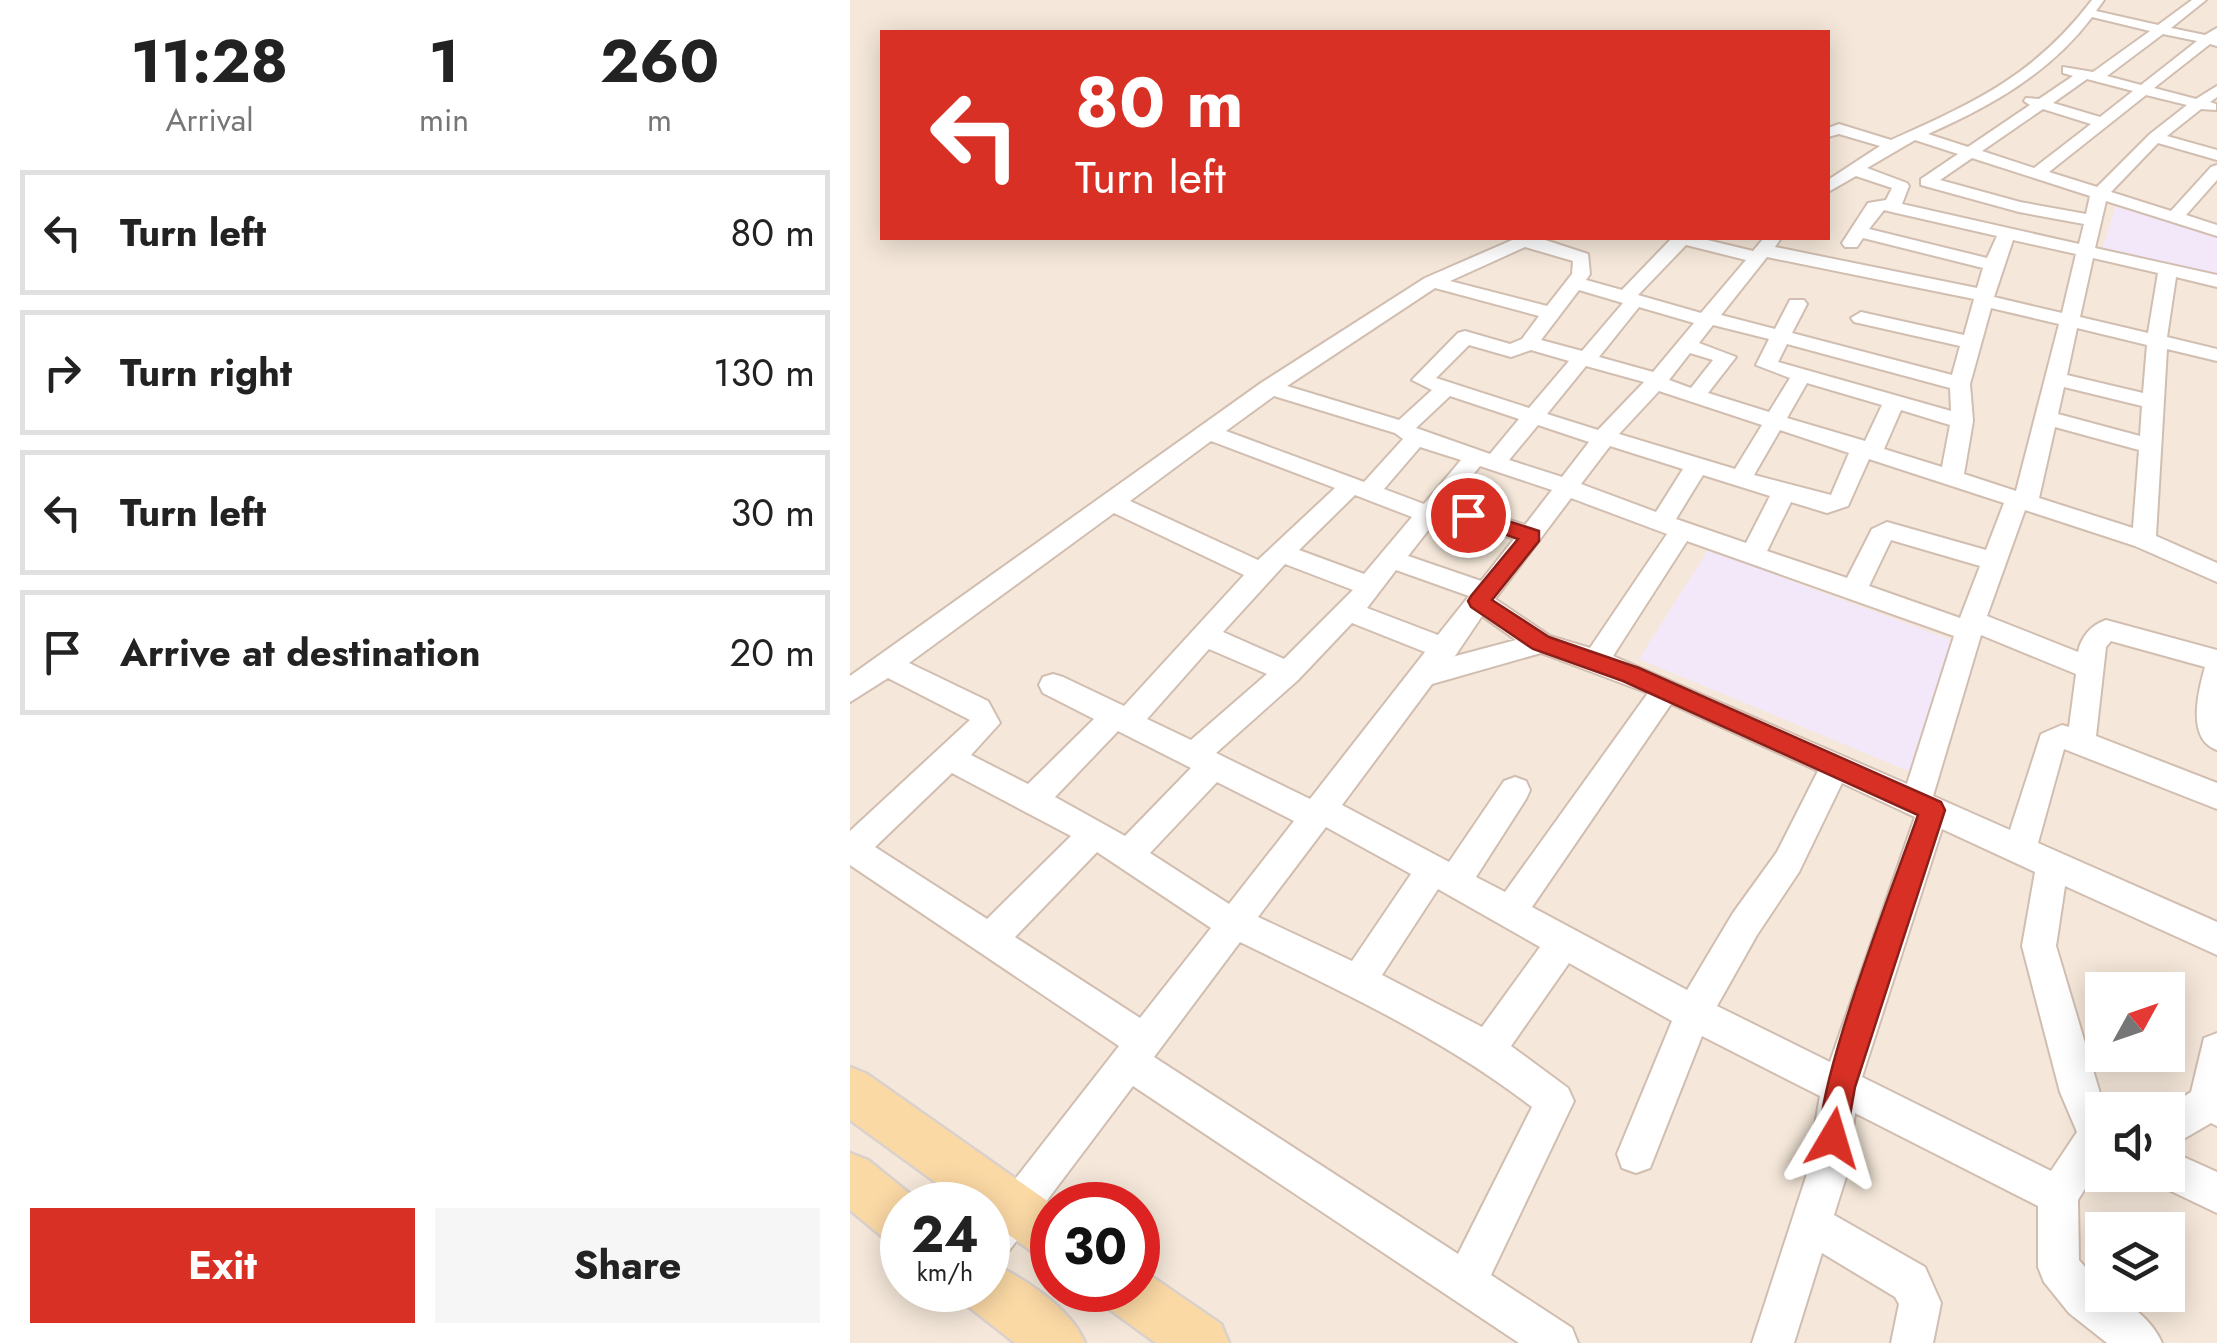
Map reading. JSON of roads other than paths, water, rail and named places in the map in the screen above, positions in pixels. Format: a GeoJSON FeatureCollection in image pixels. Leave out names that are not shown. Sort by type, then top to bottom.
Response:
{"type":"FeatureCollection","features":[{"type":"Feature","properties":{"kind":"main road"},"geometry":{"type":"LineString","coordinates":[[850,1091],[1019,1230]]}},
{"type":"Feature","properties":{"kind":"main road"},"geometry":{"type":"LineString","coordinates":[[850,1178],[880,1202]]}},
{"type":"Feature","properties":{"kind":"main road"},"geometry":{"type":"LineString","coordinates":[[1010,1305],[1058,1343]]}},
{"type":"Feature","properties":{"kind":"main road"},"geometry":{"type":"LineString","coordinates":[[1159,1312],[1202,1343]]}},
{"type":"Feature","properties":{"kind":"street"},"geometry":{"type":"LineString","coordinates":[[2092,220],[1928,184],[1930,178],[2091,76],[2200,0]]}},
{"type":"Feature","properties":{"kind":"street"},"geometry":{"type":"LineString","coordinates":[[1830,185],[1892,145],[2002,93],[2043,63],[2094,7],[2161,28],[2214,38]]}},
{"type":"Feature","properties":{"kind":"street"},"geometry":{"type":"LineString","coordinates":[[2036,175],[2214,38]]}},
{"type":"Feature","properties":{"kind":"street"},"geometry":{"type":"LineString","coordinates":[[2043,63],[2209,106]]}},
{"type":"Feature","properties":{"kind":"street"},"geometry":{"type":"LineString","coordinates":[[1774,1343],[1826,1177],[1840,1087],[1924,807],[1970,626],[2022,499],[2099,195],[2155,138],[2209,106],[2217,90]]}},
{"type":"Feature","properties":{"kind":"street"},"geometry":{"type":"LineString","coordinates":[[2002,93],[2102,122]]}},
{"type":"Feature","properties":{"kind":"street"},"geometry":{"type":"LineString","coordinates":[[1830,132],[1840,130],[1892,145]]}},
{"type":"Feature","properties":{"kind":"street"},"geometry":{"type":"LineString","coordinates":[[1914,135],[2217,231]]}},
{"type":"Feature","properties":{"kind":"street"},"geometry":{"type":"LineString","coordinates":[[2155,138],[2217,154]]}},
{"type":"Feature","properties":{"kind":"street"},"geometry":{"type":"LineString","coordinates":[[1856,170],[1902,186],[1892,206]]}},
{"type":"Feature","properties":{"kind":"street"},"geometry":{"type":"LineString","coordinates":[[2174,218],[2217,170]]}},
{"type":"Feature","properties":{"kind":"street"},"geometry":{"type":"LineString","coordinates":[[1835,265],[1874,207],[1892,206],[2217,281]]}},
{"type":"Feature","properties":{"kind":"street"},"geometry":{"type":"LineString","coordinates":[[1859,232],[1993,265]]}},
{"type":"Feature","properties":{"kind":"street"},"geometry":{"type":"LineString","coordinates":[[1952,476],[1962,421],[1960,384],[1993,265],[2006,235]]}},
{"type":"Feature","properties":{"kind":"street"},"geometry":{"type":"LineString","coordinates":[[850,691],[1268,387],[1432,282],[1525,240]]}},
{"type":"Feature","properties":{"kind":"street"},"geometry":{"type":"LineString","coordinates":[[1530,240],[1582,258],[1578,267],[1582,273],[1529,343],[1511,351],[1465,336],[1422,380],[1828,505],[1838,503],[1894,401]]}},
{"type":"Feature","properties":{"kind":"street"},"geometry":{"type":"LineString","coordinates":[[1128,854],[1203,761],[1350,612],[1433,509],[1535,416],[1680,240]]}},
{"type":"Feature","properties":{"kind":"street"},"geometry":{"type":"LineString","coordinates":[[1698,240],[1763,248],[2217,354]]}},
{"type":"Feature","properties":{"kind":"street"},"geometry":{"type":"LineString","coordinates":[[1019,1230],[1135,1051],[1427,675],[1482,596],[1604,438],[1657,381],[1763,248]]}},
{"type":"Feature","properties":{"kind":"street"},"geometry":{"type":"LineString","coordinates":[[2144,540],[2157,341],[2167,272]]}},
{"type":"Feature","properties":{"kind":"street"},"geometry":{"type":"LineString","coordinates":[[1432,282],[1550,314]]}},
{"type":"Feature","properties":{"kind":"street"},"geometry":{"type":"LineString","coordinates":[[1574,283],[1960,384]]}},
{"type":"Feature","properties":{"kind":"street"},"geometry":{"type":"LineString","coordinates":[[1797,304],[1766,365],[1962,421]]}},
{"type":"Feature","properties":{"kind":"street"},"geometry":{"type":"LineString","coordinates":[[1861,318],[1974,342]]}},
{"type":"Feature","properties":{"kind":"street"},"geometry":{"type":"LineString","coordinates":[[1529,343],[1585,357],[2022,499],[2144,540],[2217,573]]}},
{"type":"Feature","properties":{"kind":"street"},"geometry":{"type":"LineString","coordinates":[[1684,345],[1726,357],[1696,394]]}},
{"type":"Feature","properties":{"kind":"street"},"geometry":{"type":"LineString","coordinates":[[1739,480],[1802,375]]}},
{"type":"Feature","properties":{"kind":"street"},"geometry":{"type":"LineString","coordinates":[[2053,378],[2154,402]]}},
{"type":"Feature","properties":{"kind":"street"},"geometry":{"type":"LineString","coordinates":[[1268,387],[1569,488],[1854,592],[1970,626],[2090,668]]}},
{"type":"Feature","properties":{"kind":"street"},"geometry":{"type":"LineString","coordinates":[[1033,799],[1206,636],[1270,562],[1362,487],[1447,388]]}},
{"type":"Feature","properties":{"kind":"street"},"geometry":{"type":"LineString","coordinates":[[2044,417],[2152,446]]}},
{"type":"Feature","properties":{"kind":"street"},"geometry":{"type":"LineString","coordinates":[[1207,432],[1362,487],[1532,536]]}},
{"type":"Feature","properties":{"kind":"street"},"geometry":{"type":"LineString","coordinates":[[1596,660],[1672,527],[1696,467]]}},
{"type":"Feature","properties":{"kind":"street"},"geometry":{"type":"LineString","coordinates":[[1752,555],[1783,494]]}},
{"type":"Feature","properties":{"kind":"street"},"geometry":{"type":"LineString","coordinates":[[1110,501],[1270,562],[1369,586]]}},
{"type":"Feature","properties":{"kind":"street"},"geometry":{"type":"LineString","coordinates":[[1854,592],[1887,530],[1994,561]]}},
{"type":"Feature","properties":{"kind":"street"},"geometry":{"type":"LineString","coordinates":[[1392,559],[1482,596],[1541,643],[1596,660],[1666,690],[2217,939]]}},
{"type":"Feature","properties":{"kind":"street"},"geometry":{"type":"LineString","coordinates":[[1350,612],[1445,649]]}},
{"type":"Feature","properties":{"kind":"street"},"geometry":{"type":"LineString","coordinates":[[2081,743],[2094,644],[2106,630],[2217,660]]}},
{"type":"Feature","properties":{"kind":"street"},"geometry":{"type":"LineString","coordinates":[[1206,636],[1288,672]]}},
{"type":"Feature","properties":{"kind":"street"},"geometry":{"type":"LineString","coordinates":[[1427,675],[1541,643]]}},
{"type":"Feature","properties":{"kind":"street"},"geometry":{"type":"LineString","coordinates":[[885,664],[984,716],[985,726],[851,848],[990,939],[1135,1051],[1557,1343]]}},
{"type":"Feature","properties":{"kind":"street"},"geometry":{"type":"LineString","coordinates":[[2217,670],[2211,733],[2217,738]]}},
{"type":"Feature","properties":{"kind":"street"},"geometry":{"type":"LineString","coordinates":[[1053,685],[1203,761],[1319,813],[1693,1013],[2058,1195]]}},
{"type":"Feature","properties":{"kind":"street"},"geometry":{"type":"LineString","coordinates":[[1509,912],[1621,759],[1666,690]]}},
{"type":"Feature","properties":{"kind":"street"},"geometry":{"type":"LineString","coordinates":[[2020,850],[2051,742],[2057,736],[2217,796]]}},
{"type":"Feature","properties":{"kind":"street"},"geometry":{"type":"LineString","coordinates":[[950,758],[1095,833],[1179,894],[1357,984],[1420,1011],[1486,1050],[1554,1101],[1466,1282]]}},
{"type":"Feature","properties":{"kind":"street"},"geometry":{"type":"LineString","coordinates":[[1636,1154],[1693,1013],[1745,924],[1788,862],[1835,767]]}},
{"type":"Feature","properties":{"kind":"street"},"geometry":{"type":"LineString","coordinates":[[1357,984],[1515,790]]}},
{"type":"Feature","properties":{"kind":"street"},"geometry":{"type":"LineString","coordinates":[[990,939],[1095,833]]}},
{"type":"Feature","properties":{"kind":"street"},"geometry":{"type":"LineString","coordinates":[[2052,864],[2039,946],[2085,1104]]}},
{"type":"Feature","properties":{"kind":"street"},"geometry":{"type":"LineString","coordinates":[[1486,1050],[1564,941]]}},
{"type":"Feature","properties":{"kind":"street"},"geometry":{"type":"LineString","coordinates":[[2185,1120],[2212,1105],[2217,1051]]}},
{"type":"Feature","properties":{"kind":"street"},"geometry":{"type":"LineString","coordinates":[[2085,1158],[2058,1195],[2062,1272],[2092,1306],[2141,1343]]}},
{"type":"Feature","properties":{"kind":"street"},"geometry":{"type":"LineString","coordinates":[[2185,1177],[2217,1193]]}},
{"type":"Feature","properties":{"kind":"street"},"geometry":{"type":"LineString","coordinates":[[1810,1224],[1910,1282],[1920,1304],[1912,1343]]}}]}
